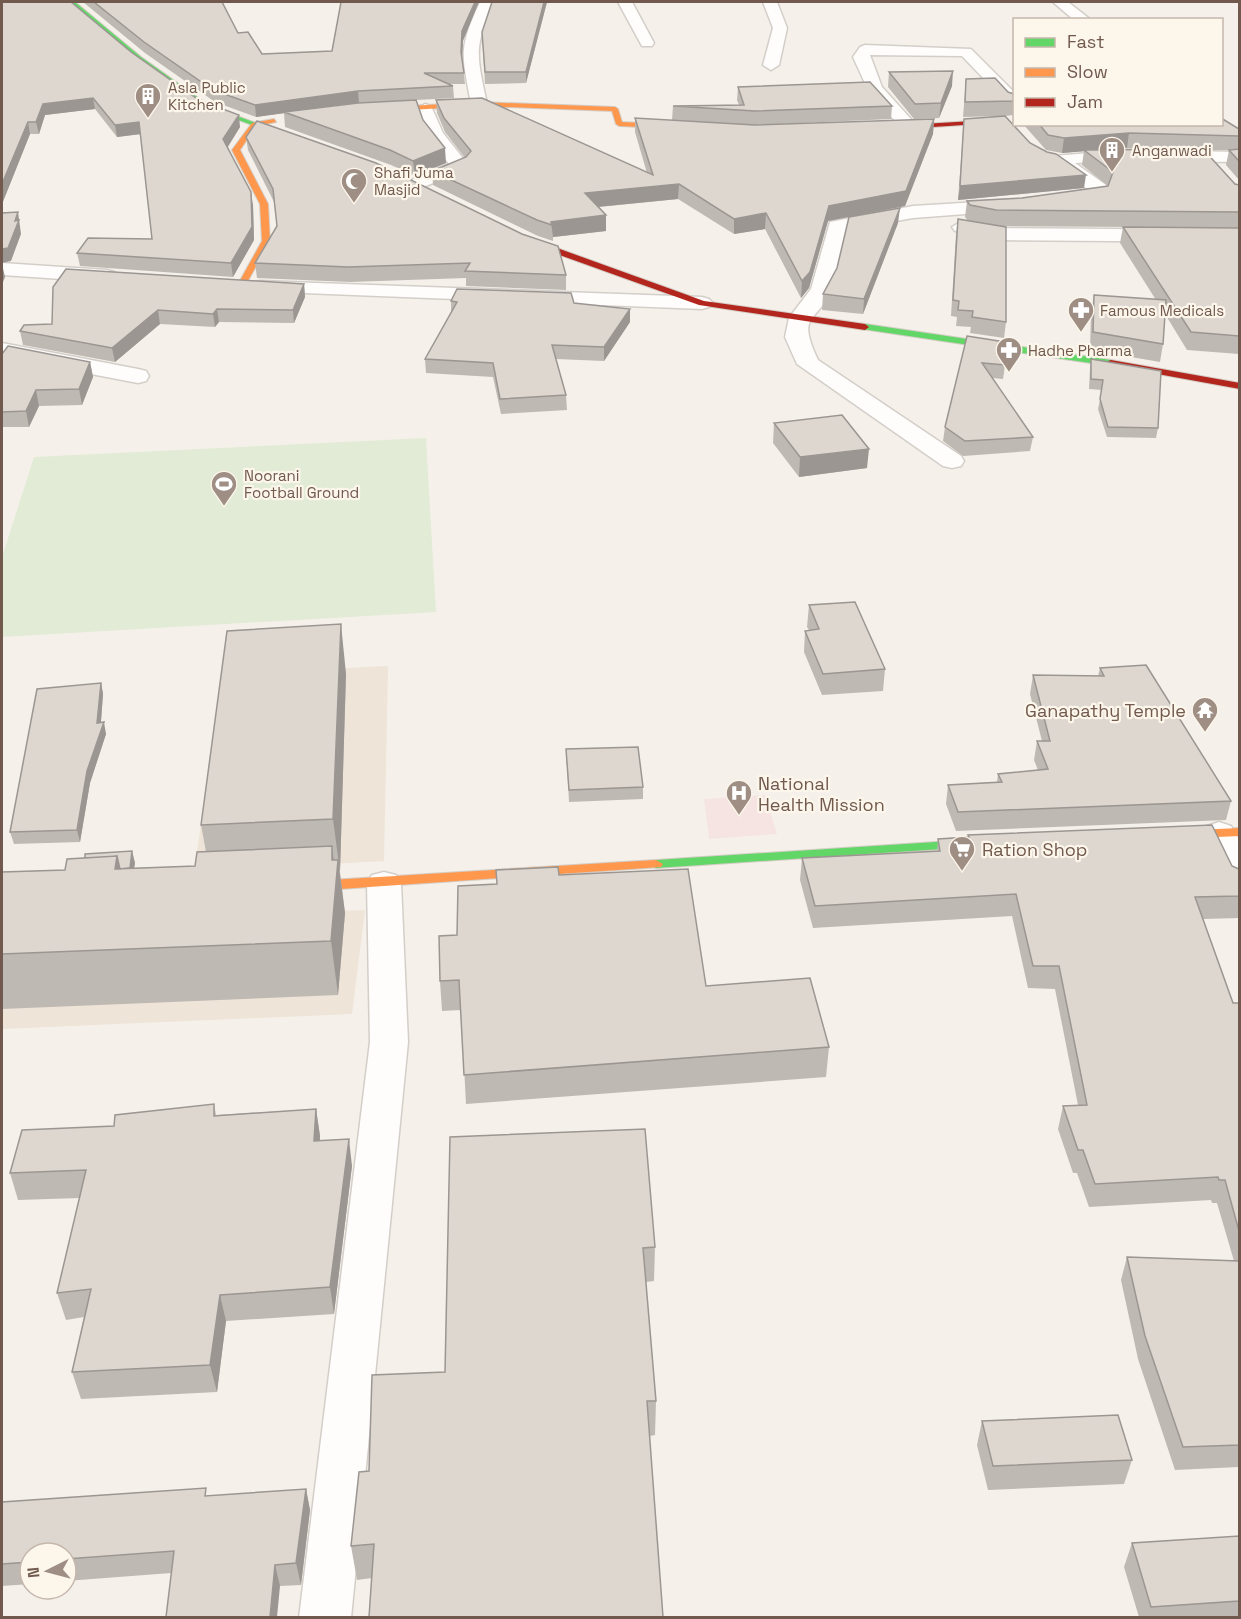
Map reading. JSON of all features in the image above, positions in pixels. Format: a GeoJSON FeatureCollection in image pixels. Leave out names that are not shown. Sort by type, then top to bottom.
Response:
{"type":"FeatureCollection","features":[{"type":"Feature","properties":{"kind":"street"},"geometry":{"type":"LineString","coordinates":[[72,2],[139,58],[208,107],[306,143]]}},
{"type":"Feature","properties":{"kind":"street"},"geometry":{"type":"LineString","coordinates":[[479,104],[470,56],[472,35],[487,2]]}},
{"type":"Feature","properties":{"kind":"street"},"geometry":{"type":"LineString","coordinates":[[625,2],[647,43]]}},
{"type":"Feature","properties":{"kind":"street"},"geometry":{"type":"LineString","coordinates":[[770,2],[780,28],[771,65]]}},
{"type":"Feature","properties":{"kind":"street"},"geometry":{"type":"LineString","coordinates":[[1060,2],[1081,18]]}},
{"type":"Feature","properties":{"kind":"street"},"geometry":{"type":"LineString","coordinates":[[911,128],[875,89],[861,57],[865,50],[966,52],[1013,100]]}},
{"type":"Feature","properties":{"kind":"street"},"geometry":{"type":"LineString","coordinates":[[359,110],[424,109],[479,104],[615,109],[619,124],[697,128]]}},
{"type":"Feature","properties":{"kind":"street"},"geometry":{"type":"LineString","coordinates":[[408,183],[460,166],[438,141],[427,122],[424,109]]}},
{"type":"Feature","properties":{"kind":"street"},"geometry":{"type":"LineString","coordinates":[[241,286],[266,241],[264,204],[236,150],[254,124],[286,119]]}},
{"type":"Feature","properties":{"kind":"street"},"geometry":{"type":"LineString","coordinates":[[879,128],[1013,124]]}},
{"type":"Feature","properties":{"kind":"street"},"geometry":{"type":"LineString","coordinates":[[952,461],[924,439],[808,364],[796,337],[800,318],[821,290],[837,226],[913,212],[1035,203],[1098,195],[1100,189],[1054,159],[1118,154],[1239,157]]}},
{"type":"Feature","properties":{"kind":"street"},"geometry":{"type":"LineString","coordinates":[[1207,158],[1220,172]]}},
{"type":"Feature","properties":{"kind":"street"},"geometry":{"type":"LineString","coordinates":[[408,183],[435,196]]}},
{"type":"Feature","properties":{"kind":"street"},"geometry":{"type":"LineString","coordinates":[[947,211],[960,227],[994,234],[1239,236]]}},
{"type":"Feature","properties":{"kind":"street"},"geometry":{"type":"LineString","coordinates":[[508,232],[702,303]]}},
{"type":"Feature","properties":{"kind":"street"},"geometry":{"type":"LineString","coordinates":[[2,269],[128,278]]}},
{"type":"Feature","properties":{"kind":"street"},"geometry":{"type":"LineString","coordinates":[[601,301],[623,276]]}},
{"type":"Feature","properties":{"kind":"street"},"geometry":{"type":"LineString","coordinates":[[218,284],[601,301],[702,303],[1100,361],[1238,389]]}},
{"type":"Feature","properties":{"kind":"street"},"geometry":{"type":"LineString","coordinates":[[6,356],[138,376]]}},
{"type":"Feature","properties":{"kind":"street"},"geometry":{"type":"LineString","coordinates":[[1160,835],[1229,832],[1239,879]]}},
{"type":"Feature","properties":{"kind":"street"},"geometry":{"type":"LineString","coordinates":[[280,888],[995,843]]}},
{"type":"Feature","properties":{"kind":"street"},"geometry":{"type":"LineString","coordinates":[[325,1617],[368,1249],[389,1042],[384,883]]}},
{"type":"Feature","properties":{"kind":"shaded area"},"geometry":{"type":"Polygon","coordinates":[[[388,666],[384,861],[194,872],[223,674],[388,666]]]}},
{"type":"Feature","properties":{"kind":"shaded area","name":"National Health Mission"},"geometry":{"type":"Polygon","coordinates":[[[765,795],[777,834],[709,839],[704,799],[765,795]]]}},
{"type":"Feature","properties":{"kind":"shaded area"},"geometry":{"type":"Polygon","coordinates":[[[365,910],[352,1014],[2,1029],[2,924],[365,910]]]}},
{"type":"Feature","properties":{"kind":"green space","name":"Noorani Football Ground"},"geometry":{"type":"Polygon","coordinates":[[[426,438],[436,612],[2,637],[2,557],[34,457],[426,438]]]}},
{"type":"Feature","properties":{"kind":"building"},"geometry":{"type":"Polygon","coordinates":[[[2,2],[71,2],[131,52],[199,100],[239,115],[223,139],[251,192],[252,227],[231,263],[77,253],[88,238],[152,239],[139,122],[115,125],[93,98],[43,104],[36,122],[28,122],[2,184],[2,2]]]}},
{"type":"Feature","properties":{"kind":"building"},"geometry":{"type":"Polygon","coordinates":[[[94,2],[222,2],[238,33],[248,32],[262,54],[332,51],[341,2],[475,2],[462,31],[461,52],[464,73],[424,73],[453,86],[358,91],[255,105],[213,90],[144,42],[94,2]]]}},
{"type":"Feature","properties":{"kind":"building"},"geometry":{"type":"Polygon","coordinates":[[[492,2],[544,2],[526,72],[485,72],[482,32],[492,2]]]}},
{"type":"Feature","properties":{"kind":"building"},"geometry":{"type":"Polygon","coordinates":[[[953,71],[941,103],[915,104],[889,72],[953,71]]]}},
{"type":"Feature","properties":{"kind":"building"},"geometry":{"type":"Polygon","coordinates":[[[995,78],[1008,92],[1013,94],[1013,101],[965,102],[966,79],[995,78]]]}},
{"type":"Feature","properties":{"kind":"building"},"geometry":{"type":"Polygon","coordinates":[[[870,82],[892,106],[755,111],[673,106],[744,105],[738,87],[870,82]]]}},
{"type":"Feature","properties":{"kind":"building"},"geometry":{"type":"Polygon","coordinates":[[[482,98],[653,175],[635,118],[755,125],[934,119],[906,191],[829,206],[810,272],[802,281],[766,213],[734,219],[679,184],[585,193],[606,215],[551,222],[552,225],[432,171],[466,157],[471,151],[444,118],[436,100],[482,98]]]}},
{"type":"Feature","properties":{"kind":"building"},"geometry":{"type":"Polygon","coordinates":[[[416,100],[423,120],[445,148],[413,161],[390,150],[284,112],[358,103],[416,100]]]}},
{"type":"Feature","properties":{"kind":"building"},"geometry":{"type":"Polygon","coordinates":[[[1005,116],[1030,143],[1056,154],[1086,175],[960,186],[964,119],[1005,116]]]}},
{"type":"Feature","properties":{"kind":"building"},"geometry":{"type":"Polygon","coordinates":[[[1223,119],[1239,129],[1239,136],[1129,133],[1064,138],[1048,135],[1041,126],[1223,126],[1223,119]]]}},
{"type":"Feature","properties":{"kind":"building"},"geometry":{"type":"Polygon","coordinates":[[[257,121],[376,163],[522,234],[558,246],[566,275],[465,271],[470,263],[348,267],[255,263],[277,226],[273,189],[246,137],[257,121]]]}},
{"type":"Feature","properties":{"kind":"building"},"geometry":{"type":"Polygon","coordinates":[[[1203,149],[1235,184],[1239,185],[1239,212],[996,210],[970,205],[967,201],[1022,198],[1108,186],[1113,172],[1084,150],[1203,149]]]}},
{"type":"Feature","properties":{"kind":"building"},"geometry":{"type":"Polygon","coordinates":[[[1239,149],[1239,161],[1229,150],[1239,149]]]}},
{"type":"Feature","properties":{"kind":"building"},"geometry":{"type":"Polygon","coordinates":[[[900,208],[864,299],[823,294],[837,268],[849,217],[900,208]]]}},
{"type":"Feature","properties":{"kind":"building"},"geometry":{"type":"Polygon","coordinates":[[[18,212],[15,221],[19,220],[8,248],[2,249],[2,213],[18,212]]]}},
{"type":"Feature","properties":{"kind":"building"},"geometry":{"type":"Polygon","coordinates":[[[958,219],[1006,227],[1006,322],[972,317],[973,311],[958,310],[959,301],[953,300],[958,219]]]}},
{"type":"Feature","properties":{"kind":"building"},"geometry":{"type":"Polygon","coordinates":[[[1123,227],[1239,228],[1239,336],[1191,332],[1123,227]]]}},
{"type":"Feature","properties":{"kind":"building"},"geometry":{"type":"Polygon","coordinates":[[[66,269],[304,284],[293,310],[217,309],[213,314],[158,310],[112,348],[20,331],[24,325],[52,324],[53,287],[66,269]]]}},
{"type":"Feature","properties":{"kind":"building"},"geometry":{"type":"Polygon","coordinates":[[[457,289],[571,293],[574,303],[630,309],[604,347],[552,345],[566,395],[500,399],[493,363],[425,359],[457,302],[451,301],[457,289]]]}},
{"type":"Feature","properties":{"kind":"building"},"geometry":{"type":"Polygon","coordinates":[[[1094,295],[1166,300],[1163,344],[1093,332],[1094,295]]]}},
{"type":"Feature","properties":{"kind":"building"},"geometry":{"type":"Polygon","coordinates":[[[967,336],[1005,342],[1005,365],[982,363],[1033,437],[965,441],[945,427],[967,336]]]}},
{"type":"Feature","properties":{"kind":"building"},"geometry":{"type":"Polygon","coordinates":[[[8,346],[90,362],[79,389],[36,390],[26,411],[2,412],[2,354],[8,346]]]}},
{"type":"Feature","properties":{"kind":"building"},"geometry":{"type":"Polygon","coordinates":[[[1091,359],[1161,371],[1158,428],[1108,427],[1100,399],[1103,380],[1091,379],[1091,359]]]}},
{"type":"Feature","properties":{"kind":"building"},"geometry":{"type":"Polygon","coordinates":[[[842,415],[869,449],[800,457],[774,423],[842,415]]]}},
{"type":"Feature","properties":{"kind":"building"},"geometry":{"type":"Polygon","coordinates":[[[855,602],[885,669],[823,674],[805,631],[819,629],[809,605],[855,602]]]}},
{"type":"Feature","properties":{"kind":"building"},"geometry":{"type":"Polygon","coordinates":[[[341,624],[333,819],[201,825],[227,631],[341,624]]]}},
{"type":"Feature","properties":{"kind":"building"},"geometry":{"type":"Polygon","coordinates":[[[1146,665],[1231,801],[958,812],[948,785],[1002,782],[998,774],[1048,769],[1037,741],[1050,741],[1033,675],[1104,676],[1100,668],[1146,665]]]}},
{"type":"Feature","properties":{"kind":"building"},"geometry":{"type":"Polygon","coordinates":[[[101,683],[97,723],[104,722],[87,771],[77,830],[10,832],[37,689],[101,683]]]}},
{"type":"Feature","properties":{"kind":"building"},"geometry":{"type":"Polygon","coordinates":[[[638,747],[643,787],[569,790],[566,749],[638,747]]]}},
{"type":"Feature","properties":{"kind":"building"},"geometry":{"type":"Polygon","coordinates":[[[1212,825],[1232,866],[1239,869],[1239,896],[1195,897],[1233,1003],[1239,1003],[1239,1231],[1225,1180],[1219,1180],[1218,1177],[1095,1184],[1083,1150],[1078,1150],[1063,1106],[1087,1105],[1059,966],[1033,966],[1016,894],[815,906],[802,858],[940,851],[938,839],[969,837],[968,835],[1212,825]]]}},
{"type":"Feature","properties":{"kind":"building"},"geometry":{"type":"Polygon","coordinates":[[[332,846],[332,860],[338,860],[331,941],[2,954],[2,872],[65,870],[67,859],[117,856],[115,869],[195,866],[197,852],[332,846]]]}},
{"type":"Feature","properties":{"kind":"building"},"geometry":{"type":"Polygon","coordinates":[[[132,851],[130,868],[120,869],[117,856],[85,858],[85,854],[132,851]]]}},
{"type":"Feature","properties":{"kind":"building"},"geometry":{"type":"Polygon","coordinates":[[[558,867],[559,875],[688,869],[706,986],[810,978],[829,1047],[464,1075],[459,980],[440,981],[439,936],[457,935],[458,886],[497,884],[496,870],[558,867]]]}},
{"type":"Feature","properties":{"kind":"building"},"geometry":{"type":"Polygon","coordinates":[[[214,1104],[214,1116],[316,1109],[314,1141],[349,1139],[330,1287],[220,1295],[210,1365],[72,1372],[91,1289],[57,1293],[86,1170],[10,1173],[22,1130],[114,1126],[115,1115],[214,1104]]]}},
{"type":"Feature","properties":{"kind":"building"},"geometry":{"type":"Polygon","coordinates":[[[645,1129],[655,1247],[643,1248],[656,1401],[647,1401],[663,1617],[369,1617],[374,1544],[351,1546],[359,1472],[369,1471],[372,1375],[445,1372],[450,1137],[645,1129]]]}},
{"type":"Feature","properties":{"kind":"building"},"geometry":{"type":"Polygon","coordinates":[[[1127,1257],[1239,1261],[1239,1445],[1183,1447],[1145,1336],[1127,1257]]]}},
{"type":"Feature","properties":{"kind":"building"},"geometry":{"type":"Polygon","coordinates":[[[1118,1415],[1132,1460],[993,1466],[982,1421],[1118,1415]]]}},
{"type":"Feature","properties":{"kind":"building"},"geometry":{"type":"Polygon","coordinates":[[[206,1488],[205,1496],[306,1489],[296,1563],[275,1565],[270,1617],[166,1617],[174,1551],[78,1558],[78,1541],[18,1541],[18,1563],[2,1564],[2,1502],[206,1488]]]}},
{"type":"Feature","properties":{"kind":"building"},"geometry":{"type":"Polygon","coordinates":[[[1239,1536],[1239,1601],[1151,1607],[1132,1543],[1239,1536]]]}},
{"type":"Feature","properties":{"kind":"traffic: fast"},"geometry":{"type":"LineString","coordinates":[[72,2],[139,58],[208,107],[295,139]]}},
{"type":"Feature","properties":{"kind":"traffic: fast"},"geometry":{"type":"LineString","coordinates":[[865,327],[1111,363]]}},
{"type":"Feature","properties":{"kind":"traffic: fast"},"geometry":{"type":"LineString","coordinates":[[656,864],[982,843]]}},
{"type":"Feature","properties":{"kind":"traffic: slow"},"geometry":{"type":"LineString","coordinates":[[375,110],[479,104],[615,109],[619,124],[681,127]]}},
{"type":"Feature","properties":{"kind":"traffic: slow"},"geometry":{"type":"LineString","coordinates":[[241,286],[266,241],[264,204],[236,150],[254,124],[274,121]]}},
{"type":"Feature","properties":{"kind":"traffic: slow"},"geometry":{"type":"LineString","coordinates":[[1171,835],[1240,832]]}},
{"type":"Feature","properties":{"kind":"traffic: slow"},"geometry":{"type":"LineString","coordinates":[[297,887],[656,864]]}},
{"type":"Feature","properties":{"kind":"traffic: jam"},"geometry":{"type":"LineString","coordinates":[[888,128],[1007,121]]}},
{"type":"Feature","properties":{"kind":"traffic: jam"},"geometry":{"type":"LineString","coordinates":[[518,237],[702,303],[865,327]]}},
{"type":"Feature","properties":{"kind":"traffic: jam"},"geometry":{"type":"LineString","coordinates":[[1111,363],[1240,386]]}},
{"type":"Feature","properties":{"kind":"place","name":"Asla Public Kitchen"},"geometry":{"type":"Point","coordinates":[148,119]}},
{"type":"Feature","properties":{"kind":"place","name":"Anganwadi"},"geometry":{"type":"Point","coordinates":[1112,173]}},
{"type":"Feature","properties":{"kind":"place","name":"Shafi Juma Masjid"},"geometry":{"type":"Point","coordinates":[354,204]}},
{"type":"Feature","properties":{"kind":"place","name":"Famous Medicals"},"geometry":{"type":"Point","coordinates":[1081,333]}},
{"type":"Feature","properties":{"kind":"place","name":"Hadhe Pharma"},"geometry":{"type":"Point","coordinates":[1009,373]}},
{"type":"Feature","properties":{"kind":"place","name":"Noorani Football Ground"},"geometry":{"type":"Point","coordinates":[224,507]}},
{"type":"Feature","properties":{"kind":"place","name":"Ganapathy Temple"},"geometry":{"type":"Point","coordinates":[1205,733]}},
{"type":"Feature","properties":{"kind":"place","name":"National Health Mission"},"geometry":{"type":"Point","coordinates":[739,816]}},
{"type":"Feature","properties":{"kind":"place","name":"Ration Shop"},"geometry":{"type":"Point","coordinates":[962,872]}}]}
